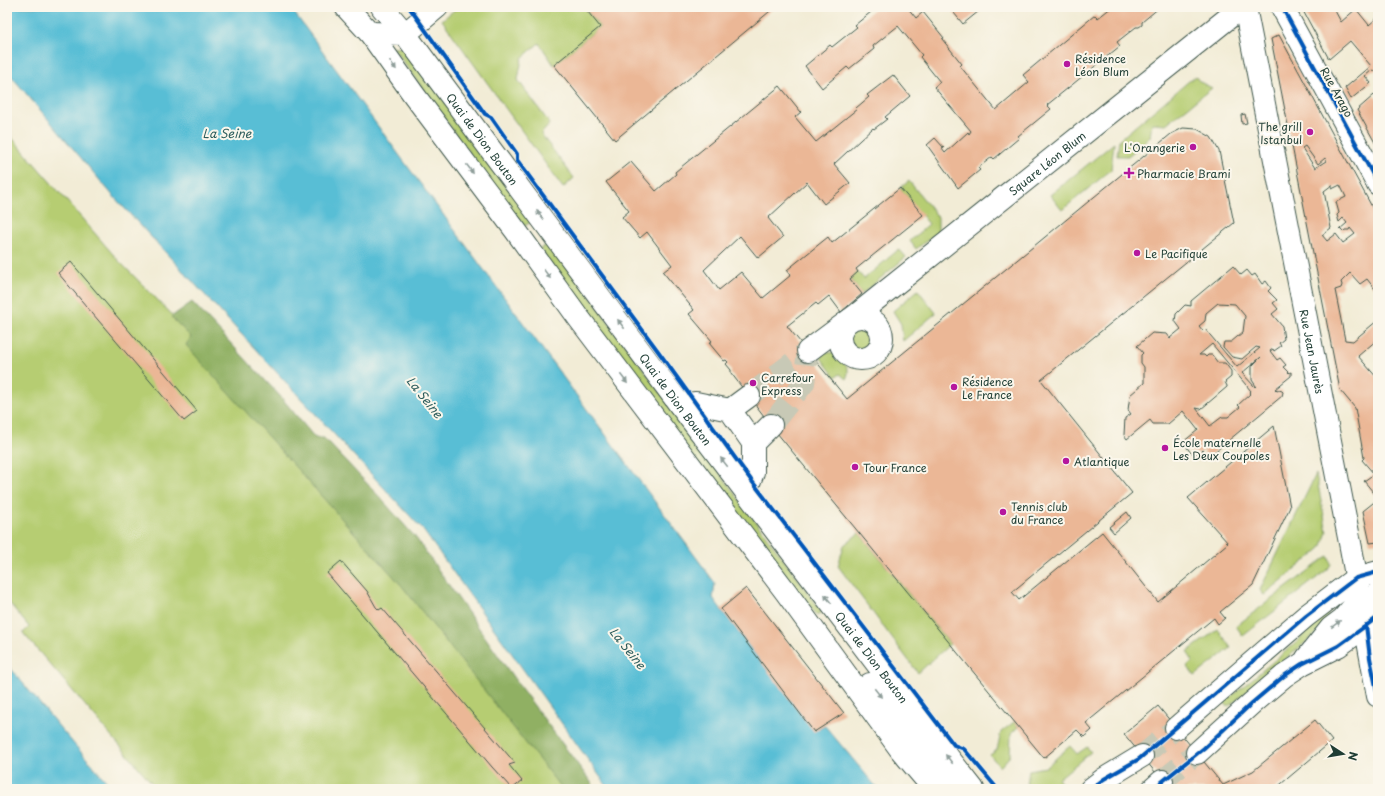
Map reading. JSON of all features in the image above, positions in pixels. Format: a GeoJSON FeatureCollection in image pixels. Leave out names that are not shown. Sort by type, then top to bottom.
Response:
{"type":"FeatureCollection","features":[{"type":"Feature","properties":{"kind":"main road","name":"Quai de Dion Bouton"},"geometry":{"type":"LineString","coordinates":[[346,7],[370,33],[578,317],[786,592],[901,750],[934,789]]}},
{"type":"Feature","properties":{"kind":"main road","name":"Quai de Dion Bouton"},"geometry":{"type":"LineString","coordinates":[[382,7],[404,34],[680,405],[973,789]]}},
{"type":"Feature","properties":{"kind":"main road"},"geometry":{"type":"LineString","coordinates":[[370,33],[404,34],[437,7]]}},
{"type":"Feature","properties":{"kind":"main road","name":"Square Léon Blum"},"geometry":{"type":"LineString","coordinates":[[808,351],[851,319],[1243,7]]}},
{"type":"Feature","properties":{"kind":"main road","name":"Rue Jean Jaurès"},"geometry":{"type":"LineString","coordinates":[[1243,7],[1356,578],[1372,621],[1370,658],[1378,696]]}},
{"type":"Feature","properties":{"kind":"main road","name":"Rue Arago"},"geometry":{"type":"LineString","coordinates":[[1282,7],[1378,184]]}},
{"type":"Feature","properties":{"kind":"main road"},"geometry":{"type":"LineString","coordinates":[[730,410],[749,396]]}},
{"type":"Feature","properties":{"kind":"main road"},"geometry":{"type":"LineString","coordinates":[[680,405],[696,403],[730,410],[753,443],[753,472],[746,491]]}},
{"type":"Feature","properties":{"kind":"main road"},"geometry":{"type":"LineString","coordinates":[[753,443],[771,425]]}},
{"type":"Feature","properties":{"kind":"main road"},"geometry":{"type":"LineString","coordinates":[[1176,728],[1306,616],[1356,578],[1378,572]]}},
{"type":"Feature","properties":{"kind":"main road"},"geometry":{"type":"LineString","coordinates":[[1302,664],[1331,628],[1343,619],[1353,607],[1358,591],[1356,578]]}},
{"type":"Feature","properties":{"kind":"main road","name":"Quai de Dion Bouton"},"geometry":{"type":"LineString","coordinates":[[786,592],[833,638],[953,789]]}},
{"type":"Feature","properties":{"kind":"main road"},"geometry":{"type":"LineString","coordinates":[[1197,753],[1284,676],[1302,664],[1338,646],[1372,621],[1369,607],[1378,593]]}},
{"type":"Feature","properties":{"kind":"main road"},"geometry":{"type":"LineString","coordinates":[[1203,705],[1222,730]]}},
{"type":"Feature","properties":{"kind":"main road"},"geometry":{"type":"LineString","coordinates":[[1091,789],[1104,779],[1141,757],[1116,789]]}},
{"type":"Feature","properties":{"kind":"green space"},"geometry":{"type":"Polygon","coordinates":[[[458,7],[584,7],[600,27],[554,65],[539,43],[522,58],[518,80],[550,124],[541,134],[574,178],[563,188],[442,20],[458,7]]]}},
{"type":"Feature","properties":{"kind":"green space"},"geometry":{"type":"Polygon","coordinates":[[[405,47],[534,220],[523,227],[393,48],[405,47]]]}},
{"type":"Feature","properties":{"kind":"green space"},"geometry":{"type":"Polygon","coordinates":[[[1195,76],[1200,82],[1212,88],[1166,124],[1152,123],[1150,137],[1128,156],[1117,156],[1119,140],[1195,76]]]}},
{"type":"Feature","properties":{"kind":"green space"},"geometry":{"type":"Polygon","coordinates":[[[7,132],[118,260],[402,547],[591,789],[157,789],[23,633],[29,627],[7,600],[7,132]]]}},
{"type":"Feature","properties":{"kind":"green space"},"geometry":{"type":"Polygon","coordinates":[[[1114,143],[1111,170],[1062,210],[1050,195],[1114,143]]]}},
{"type":"Feature","properties":{"kind":"green space"},"geometry":{"type":"Polygon","coordinates":[[[909,181],[938,217],[938,232],[916,249],[910,241],[929,224],[900,188],[909,181]]]}},
{"type":"Feature","properties":{"kind":"green space"},"geometry":{"type":"Polygon","coordinates":[[[550,242],[822,612],[817,615],[753,539],[540,249],[550,242]]]}},
{"type":"Feature","properties":{"kind":"green space"},"geometry":{"type":"Polygon","coordinates":[[[899,249],[906,257],[862,294],[850,279],[858,272],[864,279],[899,249]]]}},
{"type":"Feature","properties":{"kind":"green space"},"geometry":{"type":"Polygon","coordinates":[[[918,290],[936,313],[903,341],[901,324],[893,311],[918,290]]]}},
{"type":"Feature","properties":{"kind":"green space"},"geometry":{"type":"Polygon","coordinates":[[[192,302],[280,396],[315,438],[324,438],[416,538],[518,684],[596,789],[562,789],[402,586],[186,345],[191,337],[171,317],[192,302]]]}},
{"type":"Feature","properties":{"kind":"green space"},"geometry":{"type":"Polygon","coordinates":[[[860,326],[868,330],[872,338],[868,346],[860,350],[852,346],[848,338],[852,330],[860,326]]]}},
{"type":"Feature","properties":{"kind":"green space"},"geometry":{"type":"Polygon","coordinates":[[[825,352],[834,353],[845,364],[848,370],[846,379],[840,374],[835,377],[821,358],[825,352]]]}},
{"type":"Feature","properties":{"kind":"green space"},"geometry":{"type":"Polygon","coordinates":[[[1316,474],[1327,532],[1321,548],[1264,595],[1260,590],[1316,474]]]}},
{"type":"Feature","properties":{"kind":"green space"},"geometry":{"type":"Polygon","coordinates":[[[859,533],[950,644],[918,673],[838,566],[844,545],[859,533]]]}},
{"type":"Feature","properties":{"kind":"green space"},"geometry":{"type":"Polygon","coordinates":[[[1328,556],[1331,564],[1328,569],[1243,636],[1236,626],[1328,556]]]}},
{"type":"Feature","properties":{"kind":"green space"},"geometry":{"type":"Polygon","coordinates":[[[1327,609],[1329,623],[1228,707],[1224,702],[1297,642],[1327,609]]]}},
{"type":"Feature","properties":{"kind":"green space"},"geometry":{"type":"Polygon","coordinates":[[[1218,629],[1231,648],[1195,676],[1187,666],[1193,661],[1187,652],[1218,629]]]}},
{"type":"Feature","properties":{"kind":"green space"},"geometry":{"type":"Polygon","coordinates":[[[1014,722],[1018,727],[1011,734],[1010,756],[1000,767],[990,755],[997,750],[1001,732],[1014,722]]]}},
{"type":"Feature","properties":{"kind":"green space"},"geometry":{"type":"Polygon","coordinates":[[[1070,746],[1077,754],[1087,747],[1091,752],[1058,779],[1063,785],[1058,789],[1033,789],[1027,784],[1029,770],[1046,767],[1070,746]]]}},
{"type":"Feature","properties":{"kind":"water","name":"La Seine"},"geometry":{"type":"Polygon","coordinates":[[[7,7],[290,7],[715,583],[713,598],[721,609],[814,731],[825,726],[878,789],[609,789],[423,530],[115,198],[7,71],[7,7]]]}},
{"type":"Feature","properties":{"kind":"water"},"geometry":{"type":"Polygon","coordinates":[[[7,664],[61,729],[113,789],[7,789],[7,664]]]}},
{"type":"Feature","properties":{"kind":"building"},"geometry":{"type":"Polygon","coordinates":[[[584,7],[775,7],[615,140],[554,65],[600,27],[584,7]]]}},
{"type":"Feature","properties":{"kind":"building"},"geometry":{"type":"Polygon","coordinates":[[[877,7],[882,7],[884,9],[886,7],[907,7],[916,18],[923,12],[944,38],[942,39],[962,64],[960,66],[996,110],[1029,82],[1023,75],[1095,15],[1098,18],[1112,7],[1160,7],[1142,22],[1142,25],[1136,27],[1117,42],[1120,46],[1047,105],[1051,109],[1018,136],[1019,138],[994,159],[992,157],[978,168],[980,170],[958,188],[927,145],[935,138],[944,148],[942,149],[945,153],[971,131],[934,87],[940,82],[920,57],[922,55],[898,26],[873,46],[874,49],[849,69],[847,67],[822,88],[805,66],[830,45],[832,47],[857,27],[855,25],[877,7]]]}},
{"type":"Feature","properties":{"kind":"building"},"geometry":{"type":"Polygon","coordinates":[[[949,7],[984,7],[963,24],[949,7]]]}},
{"type":"Feature","properties":{"kind":"building"},"geometry":{"type":"Polygon","coordinates":[[[1301,7],[1333,7],[1341,22],[1356,9],[1369,25],[1378,17],[1378,68],[1374,71],[1372,70],[1365,76],[1371,83],[1351,99],[1345,88],[1371,66],[1350,41],[1329,59],[1301,7]]]}},
{"type":"Feature","properties":{"kind":"building"},"geometry":{"type":"Polygon","coordinates":[[[1279,35],[1378,218],[1378,293],[1367,279],[1360,284],[1350,273],[1341,282],[1341,288],[1335,290],[1345,340],[1353,341],[1378,320],[1378,339],[1358,356],[1378,379],[1378,498],[1364,481],[1374,474],[1362,460],[1364,458],[1355,408],[1340,390],[1271,39],[1279,35]],[[1305,146],[1302,148],[1315,168],[1326,161],[1325,158],[1318,164],[1305,146]],[[1332,185],[1324,191],[1331,228],[1322,235],[1327,241],[1336,234],[1343,243],[1355,234],[1350,228],[1349,230],[1345,230],[1343,232],[1340,229],[1347,223],[1343,218],[1339,222],[1337,215],[1339,213],[1336,202],[1346,197],[1340,185],[1332,189],[1332,185]]]}},
{"type":"Feature","properties":{"kind":"building"},"geometry":{"type":"Polygon","coordinates":[[[893,75],[910,96],[885,117],[887,119],[874,129],[873,128],[834,164],[850,183],[824,204],[807,182],[768,218],[783,237],[758,258],[740,236],[704,270],[719,290],[741,272],[763,298],[791,275],[787,270],[828,237],[832,243],[900,188],[923,215],[856,269],[858,272],[850,279],[862,294],[841,312],[829,296],[818,305],[816,303],[787,326],[847,399],[1171,134],[1183,128],[1197,129],[1211,137],[1219,151],[1234,223],[1041,380],[1132,493],[1012,592],[1019,600],[1102,532],[1158,602],[1228,543],[1188,498],[1274,426],[1290,507],[1253,585],[1220,612],[1225,618],[1218,624],[1214,618],[1086,723],[1092,730],[1084,737],[1077,730],[1044,758],[777,433],[731,373],[731,370],[726,364],[728,362],[726,360],[724,361],[709,343],[712,341],[689,314],[694,310],[663,272],[672,265],[647,232],[640,238],[622,217],[629,211],[606,182],[631,162],[656,191],[676,174],[675,172],[780,86],[801,112],[795,117],[816,142],[857,109],[856,108],[869,97],[867,95],[893,75]]]}},
{"type":"Feature","properties":{"kind":"building"},"geometry":{"type":"Polygon","coordinates":[[[1374,95],[1378,99],[1378,148],[1357,110],[1374,95]]]}},
{"type":"Feature","properties":{"kind":"building"},"geometry":{"type":"Polygon","coordinates":[[[1245,114],[1247,123],[1242,124],[1241,115],[1245,114]]]}},
{"type":"Feature","properties":{"kind":"building"},"geometry":{"type":"Polygon","coordinates":[[[71,262],[197,411],[184,421],[58,273],[71,262]]]}},
{"type":"Feature","properties":{"kind":"building"},"geometry":{"type":"Polygon","coordinates":[[[1233,266],[1241,275],[1247,270],[1252,276],[1255,274],[1262,284],[1266,281],[1271,288],[1268,291],[1277,300],[1273,303],[1278,309],[1272,314],[1282,326],[1284,339],[1279,343],[1281,346],[1274,351],[1273,349],[1270,351],[1277,360],[1280,358],[1286,365],[1283,367],[1289,373],[1291,372],[1291,376],[1275,389],[1283,392],[1282,396],[1205,460],[1203,457],[1205,453],[1203,450],[1200,453],[1191,453],[1183,442],[1198,430],[1183,411],[1168,424],[1153,424],[1150,420],[1127,439],[1124,435],[1125,418],[1131,414],[1128,410],[1130,395],[1144,383],[1144,367],[1141,363],[1141,355],[1143,353],[1137,346],[1152,333],[1167,334],[1170,338],[1181,329],[1175,321],[1176,314],[1185,305],[1191,306],[1191,301],[1233,266]],[[1218,303],[1206,313],[1205,321],[1199,326],[1203,331],[1205,329],[1237,367],[1260,348],[1256,347],[1242,359],[1232,357],[1223,347],[1224,342],[1231,342],[1243,332],[1245,316],[1235,304],[1218,303]],[[1212,344],[1199,355],[1204,355],[1206,357],[1208,355],[1212,355],[1218,363],[1225,363],[1231,371],[1231,377],[1225,382],[1227,387],[1201,409],[1196,408],[1210,426],[1222,417],[1228,417],[1240,407],[1238,405],[1250,394],[1249,393],[1251,391],[1212,344]],[[1261,357],[1242,373],[1255,387],[1256,386],[1252,380],[1252,366],[1261,357]]]}},
{"type":"Feature","properties":{"kind":"building"},"geometry":{"type":"Polygon","coordinates":[[[1378,499],[1378,542],[1370,543],[1363,511],[1378,499]]]}},
{"type":"Feature","properties":{"kind":"building"},"geometry":{"type":"Polygon","coordinates":[[[1127,512],[1131,518],[1114,533],[1109,527],[1127,512]]]}},
{"type":"Feature","properties":{"kind":"building"},"geometry":{"type":"Polygon","coordinates":[[[341,561],[367,591],[376,607],[379,610],[382,608],[515,763],[509,765],[522,781],[512,789],[327,573],[341,561]]]}},
{"type":"Feature","properties":{"kind":"building"},"geometry":{"type":"Polygon","coordinates":[[[746,588],[844,713],[814,732],[721,609],[746,588]]]}},
{"type":"Feature","properties":{"kind":"building"},"geometry":{"type":"Polygon","coordinates":[[[1158,706],[1223,785],[1253,771],[1315,720],[1332,741],[1275,789],[1169,789],[1124,734],[1158,706]]]}},
{"type":"Feature","properties":{"kind":"tunnel"},"geometry":{"type":"LineString","coordinates":[[749,396],[808,351],[804,383],[771,425]]}},
{"type":"Feature","properties":{"kind":"tunnel"},"geometry":{"type":"LineString","coordinates":[[1142,756],[1176,728]]}},
{"type":"Feature","properties":{"kind":"tunnel"},"geometry":{"type":"LineString","coordinates":[[1162,781],[1197,753]]}},
{"type":"Feature","properties":{"kind":"cycle path"},"geometry":{"type":"LineString","coordinates":[[409,7],[485,114],[491,117],[517,154],[517,160],[751,480],[954,745],[964,749],[996,789]]}},
{"type":"Feature","properties":{"kind":"cycle path"},"geometry":{"type":"LineString","coordinates":[[1282,7],[1378,184]]}},
{"type":"Feature","properties":{"kind":"cycle path"},"geometry":{"type":"LineString","coordinates":[[1091,789],[1104,779],[1139,759],[1306,616],[1356,578],[1378,572]]}},
{"type":"Feature","properties":{"kind":"cycle path"},"geometry":{"type":"LineString","coordinates":[[1153,789],[1204,748],[1252,703],[1284,676],[1302,664],[1338,646],[1378,617]]}},
{"type":"Feature","properties":{"kind":"cycle path"},"geometry":{"type":"LineString","coordinates":[[1366,625],[1370,658],[1378,696]]}},
{"type":"Feature","properties":{"kind":"place","name":"Résidence Léon Blum"},"geometry":{"type":"Point","coordinates":[1067,64]}},
{"type":"Feature","properties":{"kind":"place","name":"The grill Istanbul"},"geometry":{"type":"Point","coordinates":[1310,132]}},
{"type":"Feature","properties":{"kind":"place","name":"L'Orangerie"},"geometry":{"type":"Point","coordinates":[1193,147]}},
{"type":"Feature","properties":{"kind":"place","name":"Pharmacie Brami"},"geometry":{"type":"Point","coordinates":[1129,173]}},
{"type":"Feature","properties":{"kind":"place","name":"Le Pacifique"},"geometry":{"type":"Point","coordinates":[1137,253]}},
{"type":"Feature","properties":{"kind":"place","name":"Carrefour Express"},"geometry":{"type":"Point","coordinates":[753,383]}},
{"type":"Feature","properties":{"kind":"place","name":"Résidence Le France"},"geometry":{"type":"Point","coordinates":[954,387]}},
{"type":"Feature","properties":{"kind":"place","name":"École maternelle Les Deux Coupoles"},"geometry":{"type":"Point","coordinates":[1165,448]}},
{"type":"Feature","properties":{"kind":"place","name":"Atlantique"},"geometry":{"type":"Point","coordinates":[1066,461]}},
{"type":"Feature","properties":{"kind":"place","name":"Tour France"},"geometry":{"type":"Point","coordinates":[855,467]}},
{"type":"Feature","properties":{"kind":"place","name":"Tennis club du France"},"geometry":{"type":"Point","coordinates":[1003,512]}}]}
